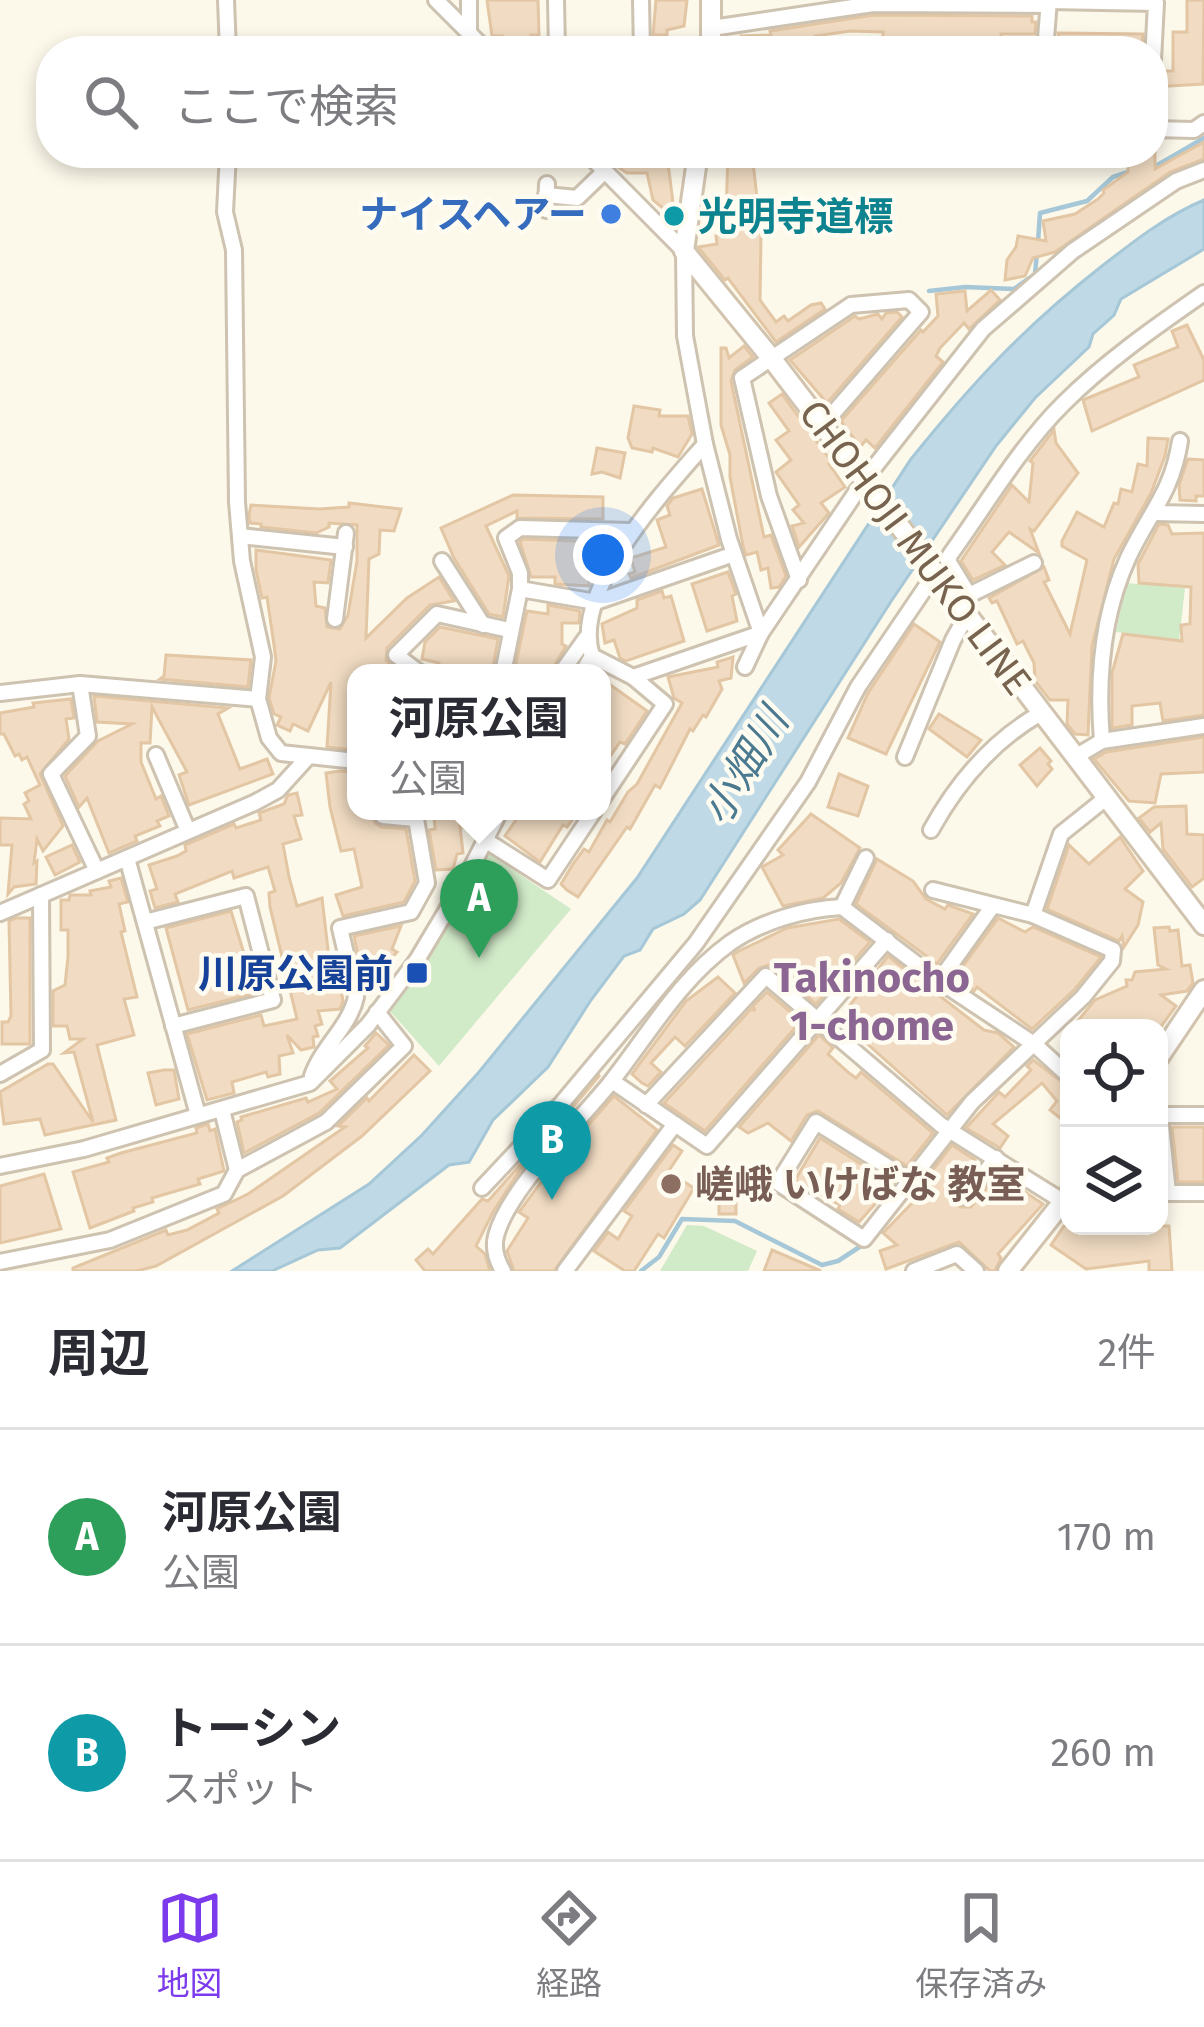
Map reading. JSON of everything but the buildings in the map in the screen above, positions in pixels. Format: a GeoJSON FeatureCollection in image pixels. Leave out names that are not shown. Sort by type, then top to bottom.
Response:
{"type":"FeatureCollection","features":[{"type":"Feature","properties":{"kind":"main road"},"geometry":{"type":"LineString","coordinates":[[711,0],[712,36]]}},
{"type":"Feature","properties":{"kind":"main road"},"geometry":{"type":"LineString","coordinates":[[684,251],[696,168]]}},
{"type":"Feature","properties":{"kind":"main road","name":"CHOHOJI MUKO LINE"},"geometry":{"type":"LineString","coordinates":[[684,251],[964,603],[1204,925]]}},
{"type":"Feature","properties":{"kind":"main road"},"geometry":{"type":"LineString","coordinates":[[1168,1044],[1204,990]]}},
{"type":"Feature","properties":{"kind":"main road"},"geometry":{"type":"LineString","coordinates":[[1008,1271],[1060,1207]]}},
{"type":"Feature","properties":{"kind":"street"},"geometry":{"type":"LineString","coordinates":[[226,0],[227,36]]}},
{"type":"Feature","properties":{"kind":"street"},"geometry":{"type":"LineString","coordinates":[[436,0],[472,36]]}},
{"type":"Feature","properties":{"kind":"street"},"geometry":{"type":"LineString","coordinates":[[469,0],[469,33]]}},
{"type":"Feature","properties":{"kind":"street"},"geometry":{"type":"LineString","coordinates":[[556,0],[557,36]]}},
{"type":"Feature","properties":{"kind":"street"},"geometry":{"type":"LineString","coordinates":[[641,0],[642,36]]}},
{"type":"Feature","properties":{"kind":"street"},"geometry":{"type":"LineString","coordinates":[[1046,36],[1049,2]]}},
{"type":"Feature","properties":{"kind":"street"},"geometry":{"type":"LineString","coordinates":[[712,28],[873,4],[1156,3],[1154,36]]}},
{"type":"Feature","properties":{"kind":"street"},"geometry":{"type":"LineString","coordinates":[[1168,129],[1194,130],[1204,123]]}},
{"type":"Feature","properties":{"kind":"street"},"geometry":{"type":"LineString","coordinates":[[227,168],[225,212],[234,250],[240,536],[263,657],[258,699],[274,746],[281,753],[347,760]]}},
{"type":"Feature","properties":{"kind":"street"},"geometry":{"type":"LineString","coordinates":[[602,168],[684,251],[685,336],[705,444],[761,633]]}},
{"type":"Feature","properties":{"kind":"street"},"geometry":{"type":"LineString","coordinates":[[745,667],[761,633],[865,478],[983,329],[1073,251],[1176,181],[1204,170]]}},
{"type":"Feature","properties":{"kind":"street"},"geometry":{"type":"LineString","coordinates":[[546,196],[577,198],[605,171]]}},
{"type":"Feature","properties":{"kind":"street"},"geometry":{"type":"LineString","coordinates":[[905,757],[964,603],[950,555],[1062,406],[1100,371],[1204,293]]}},
{"type":"Feature","properties":{"kind":"street"},"geometry":{"type":"LineString","coordinates":[[799,580],[769,496],[742,378],[851,305],[909,300],[921,312],[823,425]]}},
{"type":"Feature","properties":{"kind":"street"},"geometry":{"type":"LineString","coordinates":[[1102,741],[1102,668],[1111,607],[1128,558],[1174,475],[1180,441]]}},
{"type":"Feature","properties":{"kind":"street"},"geometry":{"type":"LineString","coordinates":[[568,664],[586,638],[596,602],[630,531],[705,444]]}},
{"type":"Feature","properties":{"kind":"street"},"geometry":{"type":"LineString","coordinates":[[1155,513],[1204,514]]}},
{"type":"Feature","properties":{"kind":"street"},"geometry":{"type":"LineString","coordinates":[[503,664],[520,589],[520,573],[506,538],[520,527],[630,531]]}},
{"type":"Feature","properties":{"kind":"street"},"geometry":{"type":"LineString","coordinates":[[240,536],[346,540],[335,619]]}},
{"type":"Feature","properties":{"kind":"street"},"geometry":{"type":"LineString","coordinates":[[520,589],[596,602],[734,554]]}},
{"type":"Feature","properties":{"kind":"street"},"geometry":{"type":"LineString","coordinates":[[442,561],[483,625]]}},
{"type":"Feature","properties":{"kind":"street"},"geometry":{"type":"LineString","coordinates":[[964,603],[1034,563]]}},
{"type":"Feature","properties":{"kind":"street"},"geometry":{"type":"LineString","coordinates":[[482,1188],[686,956],[808,782],[858,687],[936,572]]}},
{"type":"Feature","properties":{"kind":"street"},"geometry":{"type":"LineString","coordinates":[[408,664],[396,655],[436,614],[509,630]]}},
{"type":"Feature","properties":{"kind":"street"},"geometry":{"type":"LineString","coordinates":[[633,676],[761,633]]}},
{"type":"Feature","properties":{"kind":"street"},"geometry":{"type":"LineString","coordinates":[[586,638],[592,656],[608,664]]}},
{"type":"Feature","properties":{"kind":"street"},"geometry":{"type":"LineString","coordinates":[[587,664],[592,656]]}},
{"type":"Feature","properties":{"kind":"street"},"geometry":{"type":"LineString","coordinates":[[611,665],[633,676],[665,704],[611,785]]}},
{"type":"Feature","properties":{"kind":"street"},"geometry":{"type":"LineString","coordinates":[[0,693],[80,684],[258,699]]}},
{"type":"Feature","properties":{"kind":"street"},"geometry":{"type":"LineString","coordinates":[[80,684],[88,736],[51,774],[97,871]]}},
{"type":"Feature","properties":{"kind":"street"},"geometry":{"type":"LineString","coordinates":[[931,830],[977,763],[1041,712]]}},
{"type":"Feature","properties":{"kind":"street"},"geometry":{"type":"LineString","coordinates":[[1075,757],[1102,741],[1204,726]]}},
{"type":"Feature","properties":{"kind":"street"},"geometry":{"type":"LineString","coordinates":[[156,754],[188,831]]}},
{"type":"Feature","properties":{"kind":"street"},"geometry":{"type":"LineString","coordinates":[[0,913],[278,790],[307,758]]}},
{"type":"Feature","properties":{"kind":"street"},"geometry":{"type":"LineString","coordinates":[[1033,915],[1060,834],[1106,798]]}},
{"type":"Feature","properties":{"kind":"street"},"geometry":{"type":"LineString","coordinates":[[310,1082],[319,1055],[354,1008],[356,997],[340,928],[411,912],[427,883],[416,820]]}},
{"type":"Feature","properties":{"kind":"street"},"geometry":{"type":"LineString","coordinates":[[0,1166],[84,1148],[310,1082],[377,1012],[417,960],[495,820]]}},
{"type":"Feature","properties":{"kind":"street"},"geometry":{"type":"LineString","coordinates":[[485,840],[548,880],[588,820]]}},
{"type":"Feature","properties":{"kind":"street"},"geometry":{"type":"LineString","coordinates":[[127,858],[198,1115]]}},
{"type":"Feature","properties":{"kind":"street"},"geometry":{"type":"LineString","coordinates":[[842,908],[866,858]]}},
{"type":"Feature","properties":{"kind":"street"},"geometry":{"type":"LineString","coordinates":[[912,1182],[816,1122],[778,1183],[864,1239],[912,1182],[953,1131],[972,1102],[1083,997],[1112,961],[1113,950],[1033,915],[933,890]]}},
{"type":"Feature","properties":{"kind":"street"},"geometry":{"type":"LineString","coordinates":[[0,1074],[42,1050],[41,895]]}},
{"type":"Feature","properties":{"kind":"street"},"geometry":{"type":"LineString","coordinates":[[145,922],[246,896],[274,1000],[173,1026]]}},
{"type":"Feature","properties":{"kind":"street"},"geometry":{"type":"LineString","coordinates":[[939,982],[992,907]]}},
{"type":"Feature","properties":{"kind":"street"},"geometry":{"type":"LineString","coordinates":[[503,1271],[495,1238],[513,1202],[680,990],[732,942],[787,917],[842,908],[939,982],[1034,1044],[1060,1068]]}},
{"type":"Feature","properties":{"kind":"street"},"geometry":{"type":"LineString","coordinates":[[715,912],[732,942]]}},
{"type":"Feature","properties":{"kind":"street"},"geometry":{"type":"LineString","coordinates":[[611,1082],[707,1146],[886,940]]}},
{"type":"Feature","properties":{"kind":"street"},"geometry":{"type":"LineString","coordinates":[[646,1105],[766,976],[940,1125],[1060,1194]]}},
{"type":"Feature","properties":{"kind":"street"},"geometry":{"type":"LineString","coordinates":[[0,1262],[110,1240],[224,1194],[237,1170],[326,1122],[404,1046],[377,1012]]}},
{"type":"Feature","properties":{"kind":"street"},"geometry":{"type":"LineString","coordinates":[[222,1110],[237,1170]]}},
{"type":"Feature","properties":{"kind":"street"},"geometry":{"type":"LineString","coordinates":[[1168,1115],[1204,1115]]}},
{"type":"Feature","properties":{"kind":"street"},"geometry":{"type":"LineString","coordinates":[[565,1271],[674,1124]]}},
{"type":"Feature","properties":{"kind":"street"},"geometry":{"type":"LineString","coordinates":[[1161,1127],[1168,1192],[1204,1193]]}},
{"type":"Feature","properties":{"kind":"street"},"geometry":{"type":"LineString","coordinates":[[966,1197],[997,1158]]}},
{"type":"Feature","properties":{"kind":"street"},"geometry":{"type":"LineString","coordinates":[[914,1271],[957,1254],[976,1271]]}},
{"type":"Feature","properties":{"kind":"green space"},"geometry":{"type":"Polygon","coordinates":[[[1126,583],[1185,588],[1179,640],[1116,632],[1126,583]]]}},
{"type":"Feature","properties":{"kind":"green space"},"geometry":{"type":"Polygon","coordinates":[[[488,853],[571,909],[439,1066],[389,1010],[417,977],[488,853]]]}},
{"type":"Feature","properties":{"kind":"green space"},"geometry":{"type":"Polygon","coordinates":[[[687,1225],[704,1226],[757,1251],[748,1271],[660,1271],[687,1225]]]}},
{"type":"Feature","properties":{"kind":"water","name":"小畑川"},"geometry":{"type":"Polygon","coordinates":[[[1204,200],[1204,249],[1121,299],[1114,315],[1093,334],[1089,347],[1035,398],[996,446],[700,900],[653,929],[640,950],[624,956],[548,1067],[493,1120],[469,1162],[449,1165],[340,1248],[318,1250],[272,1271],[232,1271],[369,1184],[422,1135],[637,878],[911,459],[934,431],[1048,311],[1151,230],[1204,200]]]}},
{"type":"Feature","properties":{"kind":"waterway"},"geometry":{"type":"LineString","coordinates":[[1168,159],[1204,138]]}},
{"type":"Feature","properties":{"kind":"waterway"},"geometry":{"type":"LineString","coordinates":[[1038,242],[1040,213],[1087,201],[1113,177],[1131,171]]}},
{"type":"Feature","properties":{"kind":"waterway"},"geometry":{"type":"LineString","coordinates":[[929,291],[1014,289],[1035,274],[1037,253]]}},
{"type":"Feature","properties":{"kind":"waterway"},"geometry":{"type":"LineString","coordinates":[[641,1271],[659,1257],[682,1219],[735,1221],[822,1265],[861,1246]]}},
{"type":"Feature","properties":{"kind":"place","name":"ナイスヘアー"},"geometry":{"type":"Point","coordinates":[611,214]}},
{"type":"Feature","properties":{"kind":"place","name":"光明寺道標"},"geometry":{"type":"Point","coordinates":[674,216]}},
{"type":"Feature","properties":{"kind":"place","name":"河原公園"},"geometry":{"type":"Point","coordinates":[479,958]}},
{"type":"Feature","properties":{"kind":"place","name":"川原公園前"},"geometry":{"type":"Point","coordinates":[417,973]}},
{"type":"Feature","properties":{"kind":"place","name":"嵯峨 いけばな 教室"},"geometry":{"type":"Point","coordinates":[671,1184]}},
{"type":"Feature","properties":{"kind":"place","name":"トーシン"},"geometry":{"type":"Point","coordinates":[552,1200]}},
{"type":"Feature","properties":{"kind":"district","name":"Takinocho 1-chome"},"geometry":{"type":"Point","coordinates":[872,1001]}}]}
